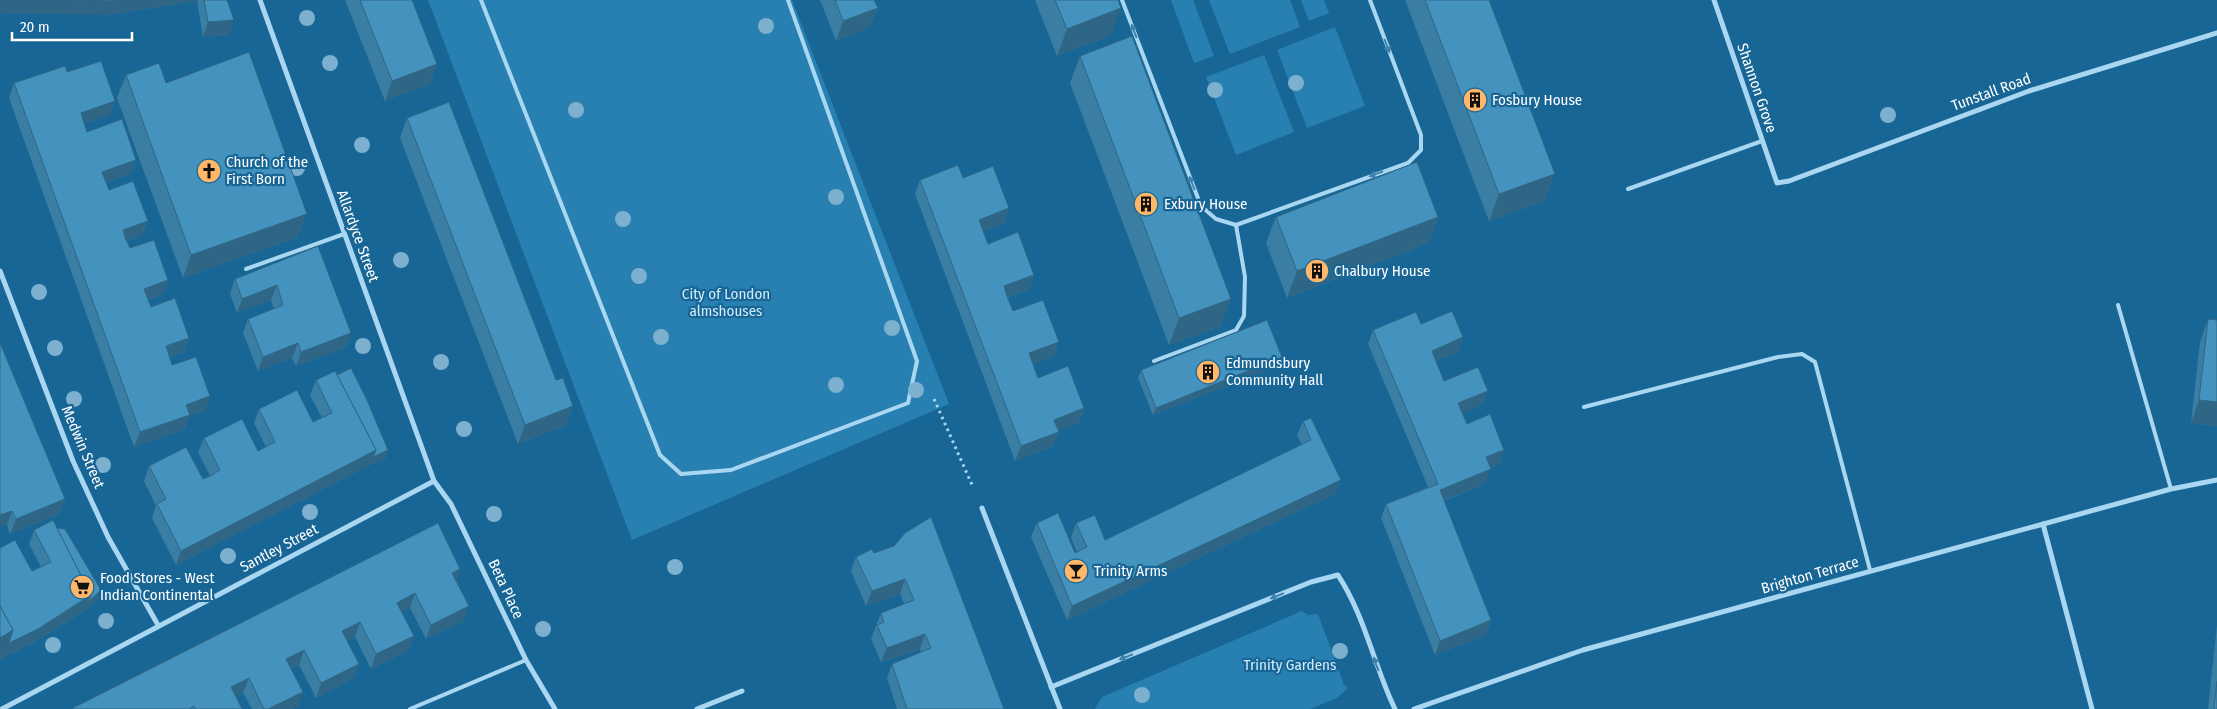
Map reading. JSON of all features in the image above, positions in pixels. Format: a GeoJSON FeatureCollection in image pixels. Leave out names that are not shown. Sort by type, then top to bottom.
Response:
{"type":"FeatureCollection","features":[{"type":"Feature","properties":{"kind":"street","name":"Allardyce Street"},"geometry":{"type":"LineString","coordinates":[[260,0],[434,481]]}},
{"type":"Feature","properties":{"kind":"street","name":"Shannon Grove"},"geometry":{"type":"LineString","coordinates":[[1714,0],[1777,183]]}},
{"type":"Feature","properties":{"kind":"street","name":"Tunstall Road"},"geometry":{"type":"LineString","coordinates":[[1777,183],[1789,181],[2029,91],[2217,32]]}},
{"type":"Feature","properties":{"kind":"street","name":"Medwin Street"},"geometry":{"type":"LineString","coordinates":[[0,271],[74,462],[108,537],[158,625]]}},
{"type":"Feature","properties":{"kind":"street","name":"Brighton Terrace"},"geometry":{"type":"LineString","coordinates":[[1414,709],[1583,650],[2171,489],[2217,480]]}},
{"type":"Feature","properties":{"kind":"street","name":"Santley Street"},"geometry":{"type":"LineString","coordinates":[[2,709],[434,481]]}},
{"type":"Feature","properties":{"kind":"street","name":"Beta Place"},"geometry":{"type":"LineString","coordinates":[[434,481],[455,511],[526,660],[555,709]]}},
{"type":"Feature","properties":{"kind":"street"},"geometry":{"type":"LineString","coordinates":[[982,508],[1060,709]]}},
{"type":"Feature","properties":{"kind":"street"},"geometry":{"type":"LineString","coordinates":[[2042,524],[2092,709]]}},
{"type":"Feature","properties":{"kind":"street"},"geometry":{"type":"LineString","coordinates":[[1051,688],[1311,582],[1338,575],[1351,594],[1385,688],[1395,709]]}},
{"type":"Feature","properties":{"kind":"street"},"geometry":{"type":"LineString","coordinates":[[697,709],[742,692]]}},
{"type":"Feature","properties":{"kind":"lane"},"geometry":{"type":"LineString","coordinates":[[481,0],[660,455],[681,474],[730,470],[908,403],[917,361],[788,0]]}},
{"type":"Feature","properties":{"kind":"lane"},"geometry":{"type":"LineString","coordinates":[[1122,0],[1201,206],[1216,219],[1236,225],[1408,162],[1421,150],[1421,135],[1370,0]]}},
{"type":"Feature","properties":{"kind":"lane"},"geometry":{"type":"LineString","coordinates":[[1628,189],[1762,141]]}},
{"type":"Feature","properties":{"kind":"lane"},"geometry":{"type":"LineString","coordinates":[[1154,361],[1236,330],[1244,316],[1245,277],[1236,225]]}},
{"type":"Feature","properties":{"kind":"lane"},"geometry":{"type":"LineString","coordinates":[[246,269],[344,234]]}},
{"type":"Feature","properties":{"kind":"lane"},"geometry":{"type":"LineString","coordinates":[[2118,305],[2171,489]]}},
{"type":"Feature","properties":{"kind":"lane"},"geometry":{"type":"LineString","coordinates":[[1584,407],[1778,357],[1802,354],[1815,362],[1870,570]]}},
{"type":"Feature","properties":{"kind":"lane"},"geometry":{"type":"LineString","coordinates":[[410,709],[526,660]]}},
{"type":"Feature","properties":{"kind":"path"},"geometry":{"type":"LineString","coordinates":[[917,361],[982,508]]}},
{"type":"Feature","properties":{"kind":"green space","name":"City of London almshouses"},"geometry":{"type":"Polygon","coordinates":[[[428,0],[792,0],[949,404],[632,540],[428,0]]]}},
{"type":"Feature","properties":{"kind":"green space"},"geometry":{"type":"Polygon","coordinates":[[[1171,0],[1193,0],[1214,56],[1194,63],[1171,0]]]}},
{"type":"Feature","properties":{"kind":"green space"},"geometry":{"type":"Polygon","coordinates":[[[1209,0],[1290,0],[1300,27],[1230,54],[1209,0]]]}},
{"type":"Feature","properties":{"kind":"green space"},"geometry":{"type":"Polygon","coordinates":[[[1301,0],[1324,0],[1329,13],[1309,21],[1301,0]]]}},
{"type":"Feature","properties":{"kind":"green space"},"geometry":{"type":"Polygon","coordinates":[[[1335,27],[1365,106],[1307,128],[1277,50],[1335,27]]]}},
{"type":"Feature","properties":{"kind":"green space"},"geometry":{"type":"Polygon","coordinates":[[[1264,55],[1294,132],[1236,155],[1206,77],[1264,55]]]}},
{"type":"Feature","properties":{"kind":"green space","name":"Trinity Gardens"},"geometry":{"type":"Polygon","coordinates":[[[1302,611],[1308,615],[1318,614],[1344,685],[1348,688],[1337,698],[1310,709],[1095,709],[1102,697],[1302,611]]]}},
{"type":"Feature","properties":{"kind":"building"},"geometry":{"type":"Polygon","coordinates":[[[71,0],[119,0],[112,1],[71,0]]]}},
{"type":"Feature","properties":{"kind":"building"},"geometry":{"type":"Polygon","coordinates":[[[204,0],[227,0],[234,20],[208,22],[204,0]]]}},
{"type":"Feature","properties":{"kind":"building"},"geometry":{"type":"Polygon","coordinates":[[[360,0],[412,0],[437,64],[392,81],[360,0]]]}},
{"type":"Feature","properties":{"kind":"building"},"geometry":{"type":"Polygon","coordinates":[[[835,0],[874,0],[878,8],[843,21],[835,0]]]}},
{"type":"Feature","properties":{"kind":"building"},"geometry":{"type":"Polygon","coordinates":[[[1055,0],[1118,0],[1121,8],[1067,29],[1055,0]]]}},
{"type":"Feature","properties":{"kind":"building","name":"Fosbury House"},"geometry":{"type":"Polygon","coordinates":[[[1425,0],[1489,0],[1555,174],[1499,194],[1425,0]]]}},
{"type":"Feature","properties":{"kind":"building","name":"Exbury House"},"geometry":{"type":"Polygon","coordinates":[[[1132,36],[1231,299],[1179,318],[1080,56],[1132,36]]]}},
{"type":"Feature","properties":{"kind":"building","name":"Church of the First Born"},"geometry":{"type":"Polygon","coordinates":[[[249,52],[307,214],[191,255],[126,75],[159,63],[166,83],[249,52]]]}},
{"type":"Feature","properties":{"kind":"building"},"geometry":{"type":"Polygon","coordinates":[[[101,61],[115,101],[81,113],[84,123],[87,132],[122,119],[136,160],[102,172],[109,190],[133,181],[148,221],[123,230],[126,240],[130,248],[154,240],[168,280],[144,289],[151,307],[175,298],[189,338],[166,346],[172,365],[196,357],[210,396],[186,405],[190,415],[140,432],[14,83],[65,66],[67,72],[101,61]]]}},
{"type":"Feature","properties":{"kind":"building"},"geometry":{"type":"Polygon","coordinates":[[[449,102],[556,380],[563,378],[573,406],[525,425],[407,118],[449,102]]]}},
{"type":"Feature","properties":{"kind":"building"},"geometry":{"type":"Polygon","coordinates":[[[1417,162],[1438,217],[1297,271],[1276,217],[1417,162]]]}},
{"type":"Feature","properties":{"kind":"building"},"geometry":{"type":"Polygon","coordinates":[[[958,165],[963,178],[993,166],[1009,208],[979,220],[988,244],[1018,232],[1034,275],[1004,286],[1008,299],[1013,311],[1043,300],[1059,342],[1029,353],[1038,378],[1068,366],[1084,408],[1054,420],[1059,432],[1021,446],[920,180],[958,165]]]}},
{"type":"Feature","properties":{"kind":"building"},"geometry":{"type":"Polygon","coordinates":[[[318,246],[351,333],[301,352],[298,343],[263,357],[248,319],[283,305],[277,285],[242,299],[235,279],[318,246]]]}},
{"type":"Feature","properties":{"kind":"building"},"geometry":{"type":"Polygon","coordinates":[[[1452,311],[1463,337],[1432,351],[1444,381],[1478,367],[1488,391],[1458,403],[1467,424],[1490,414],[1504,450],[1486,457],[1491,469],[1440,490],[1491,620],[1440,641],[1386,504],[1438,484],[1373,330],[1416,312],[1421,324],[1452,311]]]}},
{"type":"Feature","properties":{"kind":"building"},"geometry":{"type":"Polygon","coordinates":[[[2208,319],[2217,320],[2217,402],[2199,400],[2208,319]]]}},
{"type":"Feature","properties":{"kind":"building","name":"Edmundsbury Community Hall"},"geometry":{"type":"Polygon","coordinates":[[[1267,320],[1282,357],[1156,408],[1141,370],[1267,320]]]}},
{"type":"Feature","properties":{"kind":"building"},"geometry":{"type":"Polygon","coordinates":[[[0,343],[65,499],[16,519],[12,511],[0,515],[0,343]]]}},
{"type":"Feature","properties":{"kind":"building"},"geometry":{"type":"Polygon","coordinates":[[[351,368],[388,450],[373,457],[376,450],[337,375],[351,368]]]}},
{"type":"Feature","properties":{"kind":"building"},"geometry":{"type":"Polygon","coordinates":[[[335,371],[376,450],[181,551],[157,504],[166,499],[149,466],[186,447],[203,479],[212,475],[220,470],[204,438],[242,419],[258,451],[275,442],[259,409],[297,390],[313,422],[332,413],[316,380],[335,371]]]}},
{"type":"Feature","properties":{"kind":"building"},"geometry":{"type":"Polygon","coordinates":[[[1311,418],[1341,480],[1072,606],[1037,523],[1058,513],[1075,553],[1087,547],[1076,523],[1095,515],[1105,540],[1311,440],[1303,421],[1311,418]]]}},
{"type":"Feature","properties":{"kind":"building"},"geometry":{"type":"Polygon","coordinates":[[[931,517],[1004,709],[907,709],[892,664],[931,648],[925,634],[887,648],[877,625],[884,622],[881,613],[914,600],[905,579],[872,591],[856,557],[872,549],[874,553],[894,546],[905,533],[931,517]]]}},
{"type":"Feature","properties":{"kind":"building"},"geometry":{"type":"Polygon","coordinates":[[[53,520],[91,595],[38,629],[9,643],[13,630],[0,606],[0,548],[15,540],[32,571],[51,562],[34,530],[53,520]]]}},
{"type":"Feature","properties":{"kind":"building"},"geometry":{"type":"Polygon","coordinates":[[[438,523],[460,569],[452,573],[469,606],[431,625],[415,593],[397,603],[414,636],[376,654],[360,622],[342,631],[359,664],[321,683],[304,650],[286,659],[303,692],[268,709],[264,709],[249,678],[231,687],[242,709],[195,709],[194,706],[189,709],[71,709],[438,523]]]}},
{"type":"Feature","properties":{"kind":"building"},"geometry":{"type":"Polygon","coordinates":[[[57,528],[65,529],[101,590],[88,602],[91,595],[57,528]]]}},
{"type":"Feature","properties":{"kind":"building"},"geometry":{"type":"Polygon","coordinates":[[[0,606],[13,630],[0,638],[0,606]]]}},
{"type":"Feature","properties":{"kind":"building"},"geometry":{"type":"Polygon","coordinates":[[[2217,681],[2217,709],[2214,709],[2217,681]]]}},
{"type":"Feature","properties":{"kind":"place","name":"Fosbury House"},"geometry":{"type":"Point","coordinates":[1475,100]}},
{"type":"Feature","properties":{"kind":"place","name":"Church of the First Born"},"geometry":{"type":"Point","coordinates":[209,171]}},
{"type":"Feature","properties":{"kind":"place","name":"Exbury House"},"geometry":{"type":"Point","coordinates":[1146,204]}},
{"type":"Feature","properties":{"kind":"place","name":"Chalbury House"},"geometry":{"type":"Point","coordinates":[1317,271]}},
{"type":"Feature","properties":{"kind":"place","name":"Edmundsbury Community Hall"},"geometry":{"type":"Point","coordinates":[1208,372]}},
{"type":"Feature","properties":{"kind":"place","name":"Trinity Arms"},"geometry":{"type":"Point","coordinates":[1076,571]}},
{"type":"Feature","properties":{"kind":"place","name":"Food Stores - West Indian Continental"},"geometry":{"type":"Point","coordinates":[82,587]}}]}
